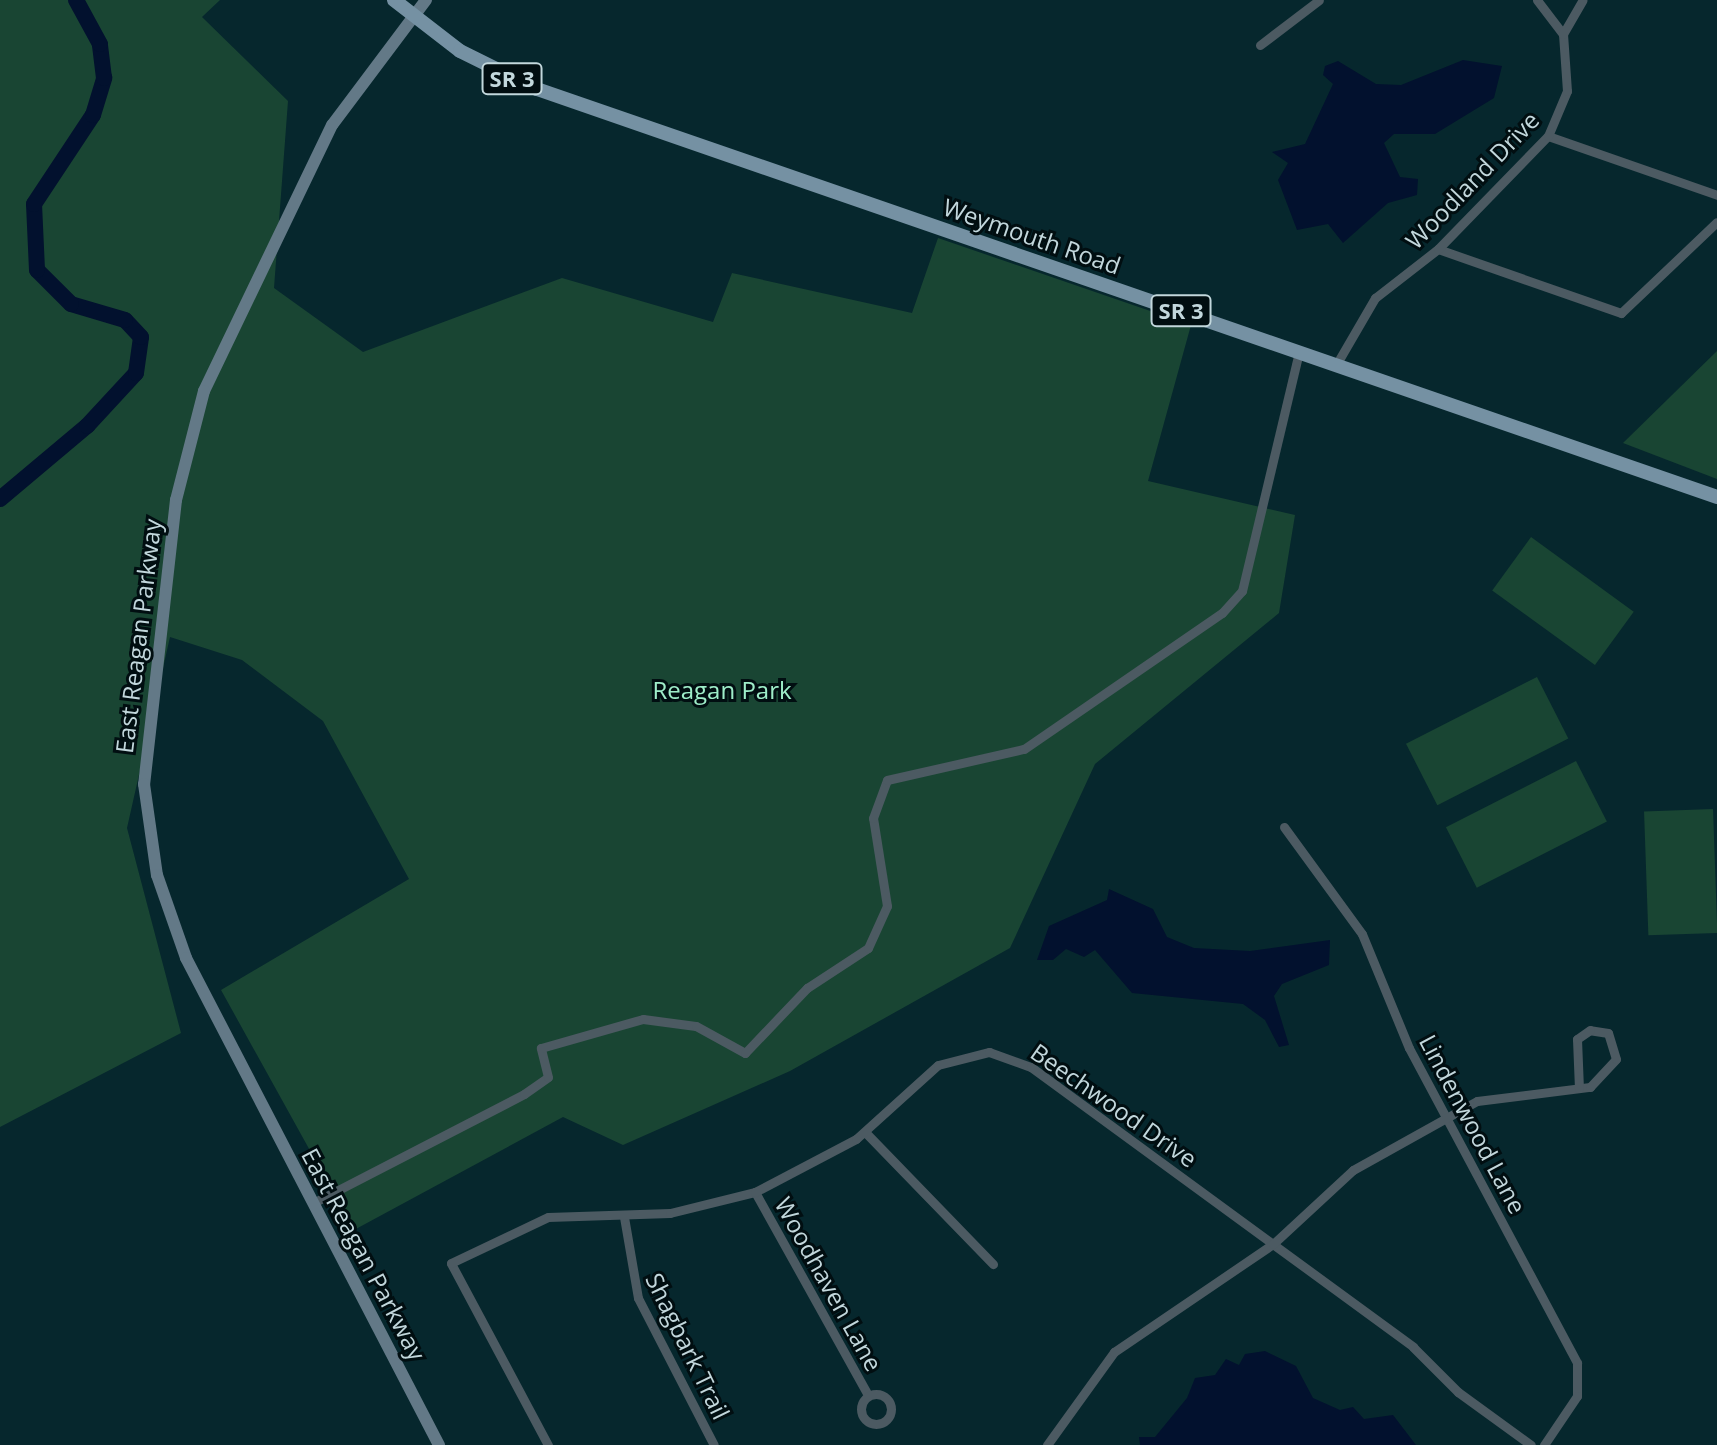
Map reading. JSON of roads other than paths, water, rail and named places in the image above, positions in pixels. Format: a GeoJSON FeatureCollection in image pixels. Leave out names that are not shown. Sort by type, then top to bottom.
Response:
{"type":"FeatureCollection","features":[{"type":"Feature","properties":{"kind":"main road","name":"Weymouth Road"},"geometry":{"type":"LineString","coordinates":[[394,0],[473,58],[537,89],[1717,497]]}},
{"type":"Feature","properties":{"kind":"street","name":"East Reagan Parkway"},"geometry":{"type":"LineString","coordinates":[[426,0],[409,13],[318,148],[204,391],[181,473],[146,721],[146,816],[168,913],[313,1203],[439,1445]]}},
{"type":"Feature","properties":{"kind":"street"},"geometry":{"type":"LineString","coordinates":[[1260,45],[1319,0]]}},
{"type":"Feature","properties":{"kind":"street"},"geometry":{"type":"LineString","coordinates":[[1537,0],[1547,9],[1563,34],[1580,4]]}},
{"type":"Feature","properties":{"kind":"street"},"geometry":{"type":"LineString","coordinates":[[1547,9],[1580,4]]}},
{"type":"Feature","properties":{"kind":"street","name":"Woodland Drive"},"geometry":{"type":"LineString","coordinates":[[1336,365],[1364,311],[1438,249],[1548,136],[1567,91],[1563,34]]}},
{"type":"Feature","properties":{"kind":"street"},"geometry":{"type":"LineString","coordinates":[[1548,136],[1717,195]]}},
{"type":"Feature","properties":{"kind":"street"},"geometry":{"type":"LineString","coordinates":[[1438,249],[1621,313],[1717,222]]}},
{"type":"Feature","properties":{"kind":"street"},"geometry":{"type":"LineString","coordinates":[[313,1203],[548,1077],[541,1048],[643,1019],[696,1026],[745,1053],[836,965],[879,934],[887,906],[873,818],[883,784],[914,769],[1024,749],[1222,613],[1253,568],[1299,352]]}},
{"type":"Feature","properties":{"kind":"street","name":"Lindenwood Lane"},"geometry":{"type":"LineString","coordinates":[[1284,827],[1357,925],[1397,1025],[1577,1363],[1577,1396],[1544,1445]]}},
{"type":"Feature","properties":{"kind":"street"},"geometry":{"type":"LineString","coordinates":[[1047,1445],[1114,1352],[1273,1244],[1353,1170],[1446,1116],[1493,1096],[1590,1087],[1616,1059],[1608,1033],[1590,1030],[1577,1039],[1579,1088]]}},
{"type":"Feature","properties":{"kind":"street","name":"Beechwood Drive"},"geometry":{"type":"LineString","coordinates":[[548,1445],[451,1263],[529,1222],[624,1217],[755,1192],[865,1132],[938,1065],[975,1052],[1004,1054],[1273,1244],[1531,1445]]}},
{"type":"Feature","properties":{"kind":"street"},"geometry":{"type":"LineString","coordinates":[[865,1132],[993,1264]]}},
{"type":"Feature","properties":{"kind":"street","name":"Woodhaven Lane"},"geometry":{"type":"LineString","coordinates":[[755,1192],[868,1395]]}},
{"type":"Feature","properties":{"kind":"street","name":"Shagbark Trail"},"geometry":{"type":"LineString","coordinates":[[624,1217],[638,1298],[714,1445]]}},
{"type":"Feature","properties":{"kind":"water"},"geometry":{"type":"Polygon","coordinates":[[[1463,60],[1502,66],[1494,98],[1435,134],[1394,134],[1384,143],[1400,177],[1418,179],[1417,195],[1388,203],[1343,243],[1328,224],[1297,230],[1278,180],[1288,163],[1272,152],[1305,144],[1333,84],[1323,75],[1325,66],[1338,61],[1376,84],[1401,85],[1463,60]]]}},
{"type":"Feature","properties":{"kind":"water"},"geometry":{"type":"Polygon","coordinates":[[[1109,889],[1153,909],[1167,937],[1194,948],[1250,951],[1330,940],[1329,965],[1282,984],[1274,996],[1289,1045],[1279,1047],[1265,1020],[1243,1004],[1132,993],[1095,950],[1084,957],[1066,949],[1053,960],[1037,960],[1049,926],[1107,900],[1109,889]]]}},
{"type":"Feature","properties":{"kind":"water"},"geometry":{"type":"Polygon","coordinates":[[[1265,1351],[1296,1366],[1313,1398],[1340,1410],[1353,1407],[1364,1419],[1393,1415],[1416,1445],[1140,1445],[1139,1437],[1155,1437],[1187,1398],[1195,1378],[1215,1375],[1226,1359],[1239,1365],[1245,1354],[1265,1351]]]}},
{"type":"Feature","properties":{"kind":"waterway"},"geometry":{"type":"LineString","coordinates":[[0,499],[87,426],[136,373],[141,337],[125,320],[71,304],[37,270],[34,204],[93,115],[104,78],[100,44],[76,0]]}},
{"type":"Feature","properties":{"kind":"park label","name":"Reagan Park"},"geometry":{"type":"Point","coordinates":[722,690]}}]}
